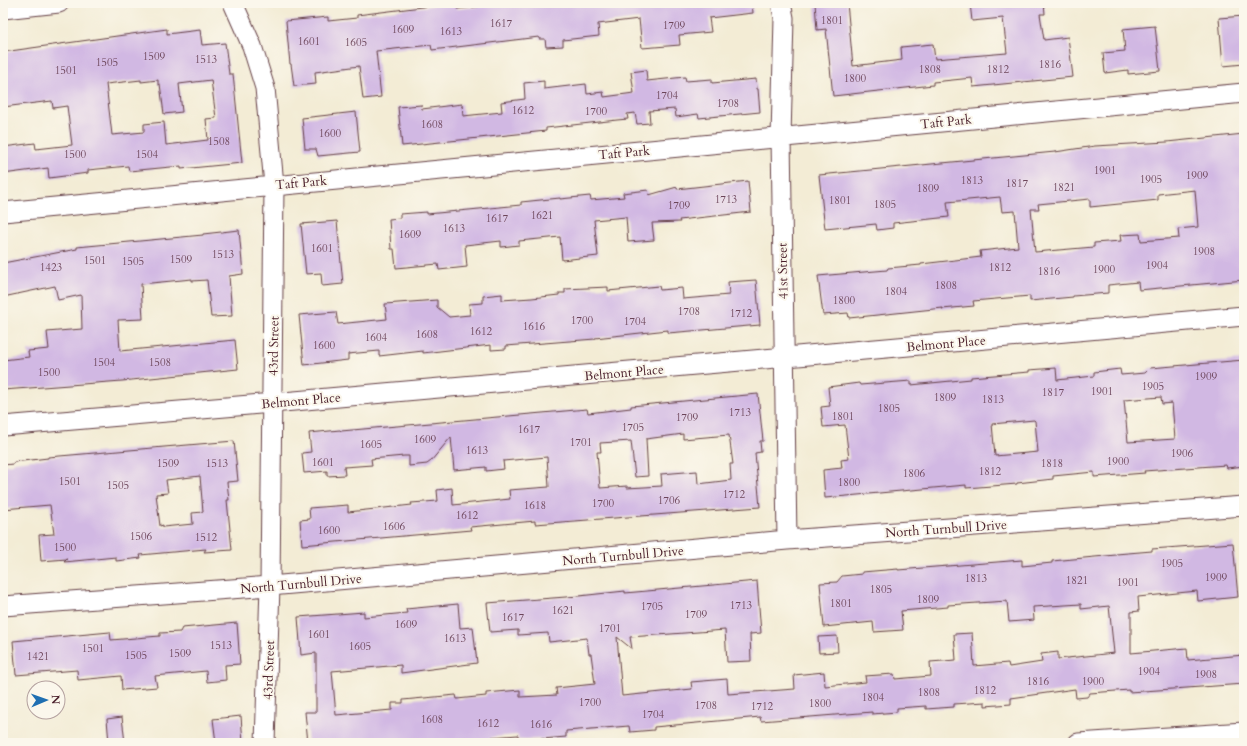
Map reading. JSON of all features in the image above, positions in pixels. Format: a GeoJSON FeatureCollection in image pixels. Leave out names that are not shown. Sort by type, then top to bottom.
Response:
{"type":"FeatureCollection","features":[{"type":"Feature","properties":{"kind":"street"},"geometry":{"type":"LineString","coordinates":[[3,9],[59,3]]}},
{"type":"Feature","properties":{"kind":"street","name":"43rd Street"},"geometry":{"type":"LineString","coordinates":[[233,3],[252,46],[265,88],[274,185],[270,586],[265,743]]}},
{"type":"Feature","properties":{"kind":"street","name":"41st Street"},"geometry":{"type":"LineString","coordinates":[[781,3],[784,18],[781,137],[787,540]]}},
{"type":"Feature","properties":{"kind":"street","name":"Taft Park"},"geometry":{"type":"LineString","coordinates":[[3,212],[1244,93]]}},
{"type":"Feature","properties":{"kind":"street","name":"Belmont Place"},"geometry":{"type":"LineString","coordinates":[[3,426],[1244,316]]}},
{"type":"Feature","properties":{"kind":"street","name":"North Turnbull Drive"},"geometry":{"type":"LineString","coordinates":[[3,606],[270,586],[787,540],[1244,506]]}},
{"type":"Feature","properties":{"kind":"street"},"geometry":{"type":"LineString","coordinates":[[1078,743],[1244,732]]}},
{"type":"Feature","properties":{"kind":"building"},"geometry":{"type":"Polygon","coordinates":[[[456,3],[457,9],[493,5],[493,3],[752,3],[753,13],[709,18],[711,32],[679,35],[680,45],[642,48],[639,19],[598,24],[599,36],[563,40],[563,46],[546,47],[545,39],[539,39],[539,37],[432,50],[431,45],[376,51],[381,97],[363,99],[359,66],[315,72],[316,84],[294,86],[290,64],[286,21],[328,17],[328,21],[357,18],[357,15],[456,3]]]}},
{"type":"Feature","properties":{"kind":"building"},"geometry":{"type":"Polygon","coordinates":[[[815,3],[847,3],[853,66],[902,60],[901,47],[933,44],[935,59],[1007,53],[1003,18],[972,21],[970,3],[1044,3],[1045,14],[1040,14],[1044,40],[1068,37],[1073,77],[973,87],[972,78],[933,82],[933,85],[833,96],[826,29],[817,30],[815,3]]]}},
{"type":"Feature","properties":{"kind":"building"},"geometry":{"type":"Polygon","coordinates":[[[1244,16],[1244,64],[1223,66],[1219,18],[1244,16]]]}},
{"type":"Feature","properties":{"kind":"building"},"geometry":{"type":"Polygon","coordinates":[[[1155,26],[1160,71],[1128,74],[1128,70],[1105,73],[1103,53],[1125,51],[1123,29],[1155,26]]]}},
{"type":"Feature","properties":{"kind":"building"},"geometry":{"type":"Polygon","coordinates":[[[167,29],[167,34],[200,30],[202,45],[225,43],[229,74],[233,74],[242,163],[181,169],[181,166],[129,171],[128,166],[88,170],[88,173],[49,178],[48,168],[3,174],[3,147],[35,143],[36,149],[72,145],[67,106],[53,108],[52,101],[3,107],[3,52],[167,29]],[[141,80],[106,84],[112,135],[144,132],[144,124],[164,122],[166,145],[208,140],[206,119],[216,118],[211,80],[179,84],[182,112],[164,114],[160,84],[158,85],[158,80],[141,82],[141,80]]]}},
{"type":"Feature","properties":{"kind":"building"},"geometry":{"type":"Polygon","coordinates":[[[646,70],[647,81],[685,77],[686,81],[712,79],[712,83],[756,79],[760,112],[699,118],[698,114],[676,117],[675,109],[649,111],[650,123],[637,124],[635,113],[627,114],[628,119],[546,128],[546,131],[402,146],[398,107],[421,105],[422,109],[462,104],[463,116],[502,112],[501,102],[525,99],[524,83],[544,81],[544,89],[586,84],[587,94],[603,92],[604,97],[634,93],[631,72],[646,70]]]}},
{"type":"Feature","properties":{"kind":"building"},"geometry":{"type":"Polygon","coordinates":[[[356,112],[360,152],[318,156],[316,149],[305,149],[302,118],[356,112]]]}},
{"type":"Feature","properties":{"kind":"building"},"geometry":{"type":"Polygon","coordinates":[[[1244,134],[1244,280],[1139,290],[1138,282],[1108,285],[1108,293],[1073,297],[1030,301],[1030,296],[973,301],[974,306],[849,318],[848,313],[823,315],[818,276],[887,270],[888,268],[981,257],[980,251],[1018,247],[1015,211],[1002,212],[1000,197],[947,202],[949,217],[893,223],[893,228],[877,230],[876,224],[825,229],[819,175],[1055,152],[1095,146],[1167,142],[1244,134]],[[1195,190],[1158,194],[1158,200],[1090,207],[1090,199],[1038,204],[1039,209],[1031,209],[1035,252],[1094,247],[1094,243],[1121,241],[1120,235],[1140,234],[1141,241],[1179,238],[1178,229],[1198,227],[1195,190]]]}},
{"type":"Feature","properties":{"kind":"building"},"geometry":{"type":"Polygon","coordinates":[[[748,181],[751,212],[679,220],[680,222],[652,223],[654,240],[628,242],[626,217],[594,220],[598,256],[562,260],[560,237],[519,241],[519,245],[501,247],[501,241],[465,245],[467,267],[439,270],[438,264],[396,268],[394,249],[391,249],[389,219],[400,218],[400,214],[427,212],[427,214],[521,205],[521,202],[560,198],[590,196],[591,200],[624,197],[623,193],[648,190],[649,195],[677,187],[677,189],[748,181]]]}},
{"type":"Feature","properties":{"kind":"building"},"geometry":{"type":"Polygon","coordinates":[[[337,221],[343,284],[322,286],[321,273],[306,274],[301,224],[337,221]]]}},
{"type":"Feature","properties":{"kind":"building"},"geometry":{"type":"Polygon","coordinates":[[[239,230],[243,274],[229,276],[232,316],[211,317],[207,280],[192,281],[192,279],[141,284],[143,319],[118,320],[120,351],[235,340],[238,369],[122,381],[3,390],[3,360],[29,357],[28,351],[49,349],[47,332],[82,329],[81,295],[58,300],[55,286],[3,297],[3,263],[77,249],[77,247],[203,235],[239,230]]]}},
{"type":"Feature","properties":{"kind":"building"},"geometry":{"type":"Polygon","coordinates":[[[756,280],[760,325],[668,333],[668,330],[595,339],[506,346],[506,349],[491,350],[491,345],[423,353],[423,351],[379,356],[379,351],[348,354],[348,360],[304,365],[299,315],[336,312],[338,324],[387,319],[385,304],[437,300],[437,307],[449,317],[470,315],[469,304],[483,303],[483,296],[502,294],[502,300],[559,295],[559,293],[565,293],[565,289],[608,287],[608,291],[659,286],[660,290],[682,288],[683,299],[729,295],[728,282],[756,280]]]}},
{"type":"Feature","properties":{"kind":"building"},"geometry":{"type":"Polygon","coordinates":[[[1244,360],[1244,466],[1227,468],[1226,465],[1144,471],[1145,473],[1094,477],[1094,472],[1053,476],[1053,479],[1017,484],[966,488],[966,485],[825,498],[823,470],[842,468],[841,460],[849,459],[845,425],[823,427],[821,407],[830,406],[828,387],[859,383],[860,385],[911,381],[911,385],[1056,368],[1057,380],[1094,376],[1094,372],[1120,369],[1121,375],[1145,373],[1150,368],[1244,360]],[[1161,397],[1124,400],[1128,442],[1175,439],[1172,403],[1162,404],[1161,397]],[[1034,420],[992,424],[995,456],[1038,452],[1034,420]]]}},
{"type":"Feature","properties":{"kind":"building"},"geometry":{"type":"Polygon","coordinates":[[[758,394],[763,441],[760,441],[761,452],[755,453],[760,507],[535,524],[535,521],[470,527],[471,530],[302,545],[300,520],[310,519],[309,508],[348,505],[348,512],[412,505],[411,503],[438,501],[437,490],[452,488],[453,505],[510,499],[509,490],[549,487],[547,457],[503,461],[504,469],[486,471],[486,467],[454,470],[451,437],[427,464],[409,466],[409,456],[404,456],[371,459],[372,465],[344,467],[345,475],[327,476],[327,471],[304,473],[302,453],[311,452],[309,433],[587,409],[588,413],[631,408],[631,406],[758,394]],[[683,434],[646,439],[648,476],[635,477],[631,441],[600,443],[601,452],[597,452],[600,488],[662,486],[661,474],[697,471],[698,484],[731,480],[730,464],[733,464],[729,435],[683,439],[683,434]]]}},
{"type":"Feature","properties":{"kind":"building"},"geometry":{"type":"Polygon","coordinates":[[[234,441],[238,481],[227,482],[229,500],[227,500],[232,550],[204,552],[206,549],[140,555],[141,558],[116,561],[116,557],[64,562],[67,559],[41,561],[39,535],[54,534],[50,505],[3,509],[3,465],[48,457],[234,441]],[[200,476],[166,480],[168,493],[156,494],[160,526],[193,524],[192,513],[203,512],[200,476]]]}},
{"type":"Feature","properties":{"kind":"building"},"geometry":{"type":"Polygon","coordinates":[[[1233,543],[1238,597],[1198,601],[1197,591],[1138,597],[1139,611],[1131,612],[1131,653],[1187,648],[1188,660],[1244,655],[1244,684],[1129,692],[1129,690],[1090,693],[1087,697],[1076,698],[1075,689],[1011,698],[1011,704],[985,706],[985,702],[954,704],[954,707],[926,709],[926,706],[897,708],[897,712],[872,714],[872,712],[761,721],[760,717],[654,727],[654,730],[630,732],[629,726],[566,731],[566,737],[542,739],[518,740],[518,735],[492,737],[489,740],[459,743],[308,743],[305,712],[316,712],[316,653],[301,655],[298,617],[364,612],[364,617],[407,613],[406,609],[458,604],[460,628],[473,627],[477,663],[401,673],[401,665],[332,671],[336,715],[392,710],[392,703],[403,703],[403,700],[456,695],[457,699],[486,696],[486,693],[520,690],[520,697],[557,695],[556,688],[595,684],[587,638],[549,642],[548,633],[518,635],[518,630],[490,632],[487,603],[625,591],[625,593],[757,581],[761,633],[750,634],[751,661],[727,662],[725,630],[630,637],[632,649],[617,637],[622,696],[692,689],[691,682],[727,679],[728,694],[795,689],[794,675],[824,672],[825,686],[866,682],[865,676],[894,674],[895,679],[931,676],[930,662],[956,660],[954,634],[972,633],[974,666],[1008,663],[1009,667],[1042,662],[1041,654],[1058,652],[1058,659],[1114,653],[1109,606],[1081,609],[1081,604],[1033,607],[1034,620],[1009,622],[1007,601],[948,605],[948,607],[901,611],[903,630],[874,632],[873,622],[824,627],[820,583],[837,582],[842,576],[862,574],[862,572],[1022,560],[1022,566],[1052,563],[1052,561],[1152,551],[1152,549],[1233,543]]]}},
{"type":"Feature","properties":{"kind":"building"},"geometry":{"type":"Polygon","coordinates":[[[237,623],[240,664],[225,665],[226,680],[207,682],[206,671],[155,676],[157,687],[122,690],[121,676],[78,680],[77,670],[16,675],[13,641],[110,632],[111,640],[160,636],[160,633],[180,632],[182,628],[237,623]]]}},
{"type":"Feature","properties":{"kind":"building"},"geometry":{"type":"Polygon","coordinates":[[[837,636],[838,652],[819,653],[818,637],[837,636]]]}},
{"type":"Feature","properties":{"kind":"building"},"geometry":{"type":"Polygon","coordinates":[[[241,716],[243,743],[216,743],[213,719],[241,716]]]}},
{"type":"Feature","properties":{"kind":"building"},"geometry":{"type":"Polygon","coordinates":[[[122,717],[125,743],[109,743],[107,719],[122,717]]]}}]}
